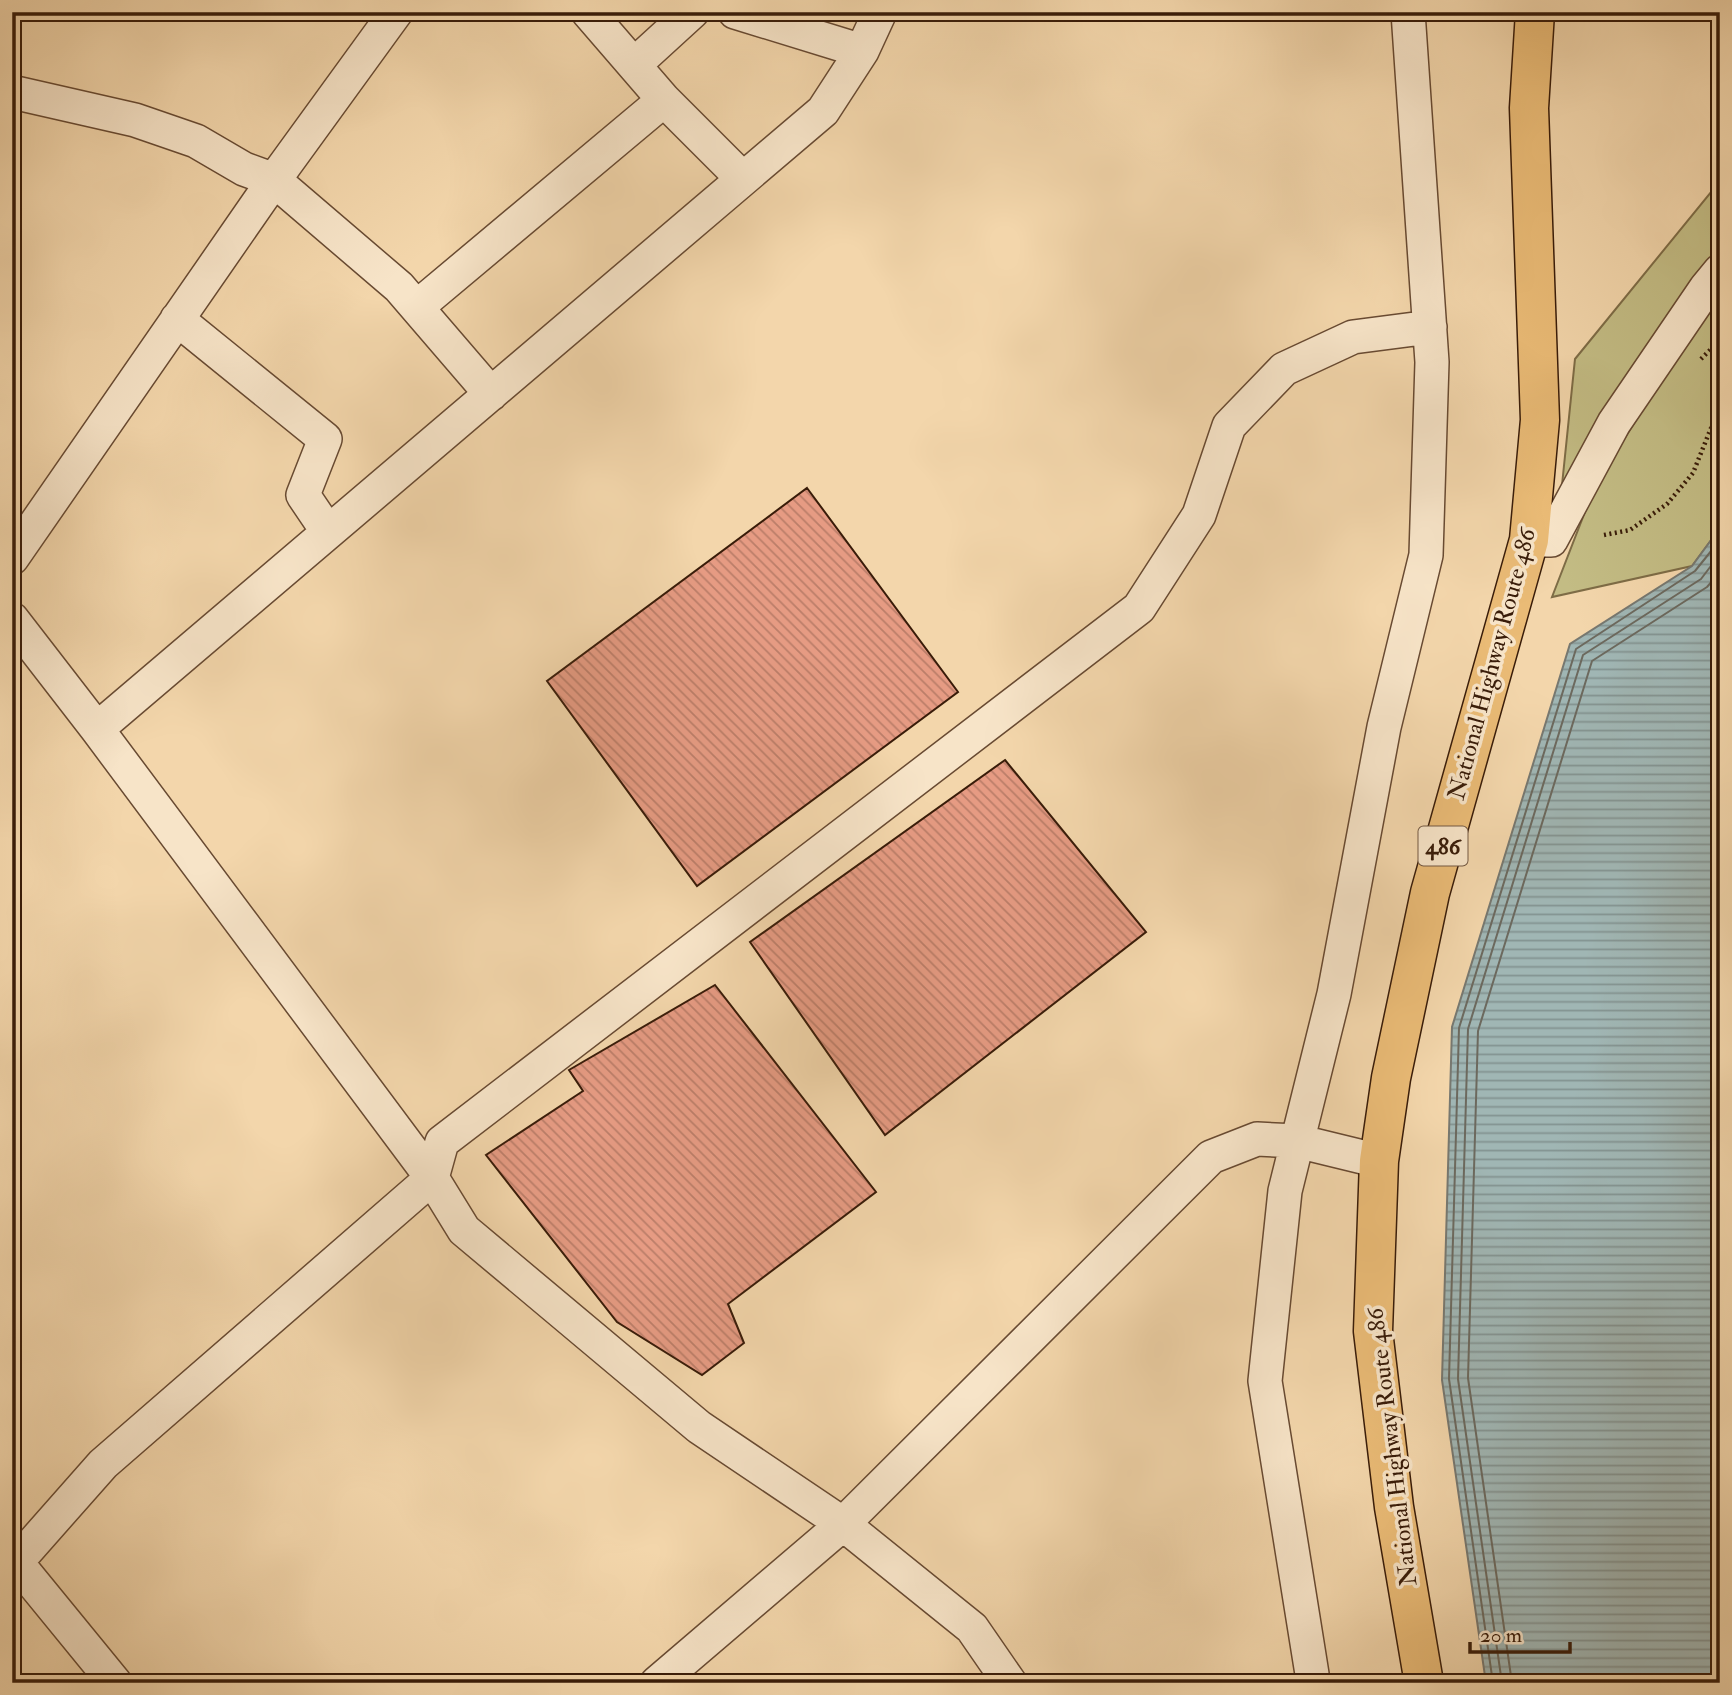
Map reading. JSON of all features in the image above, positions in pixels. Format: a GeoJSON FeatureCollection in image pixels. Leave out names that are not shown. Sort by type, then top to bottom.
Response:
{"type":"FeatureCollection","features":[{"type":"Feature","properties":{"kind":"highway","name":"National Highway Route 486"},"geometry":{"type":"LineString","coordinates":[[1424,1683],[1394,1507],[1373,1331],[1379,1161],[1391,1078],[1430,893],[1529,540],[1540,420],[1529,108],[1535,12]]}},
{"type":"Feature","properties":{"kind":"street"},"geometry":{"type":"LineString","coordinates":[[12,558],[274,180],[396,12]]}},
{"type":"Feature","properties":{"kind":"street"},"geometry":{"type":"LineString","coordinates":[[588,12],[664,100],[743,179]]}},
{"type":"Feature","properties":{"kind":"street"},"geometry":{"type":"LineString","coordinates":[[634,65],[692,12]]}},
{"type":"Feature","properties":{"kind":"street"},"geometry":{"type":"LineString","coordinates":[[735,12],[862,51]]}},
{"type":"Feature","properties":{"kind":"street"},"geometry":{"type":"LineString","coordinates":[[97,729],[823,111],[862,51],[880,12]]}},
{"type":"Feature","properties":{"kind":"street"},"geometry":{"type":"LineString","coordinates":[[1311,1683],[1312,1674],[1265,1381],[1285,1191],[1334,995],[1384,727],[1426,555],[1432,362],[1408,12]]}},
{"type":"Feature","properties":{"kind":"street"},"geometry":{"type":"LineString","coordinates":[[12,92],[135,120],[196,141],[244,169],[274,180],[399,287],[491,394]]}},
{"type":"Feature","properties":{"kind":"street"},"geometry":{"type":"LineString","coordinates":[[416,307],[664,100]]}},
{"type":"Feature","properties":{"kind":"street"},"geometry":{"type":"LineString","coordinates":[[1529,540],[1551,540],[1614,423],[1720,271]]}},
{"type":"Feature","properties":{"kind":"street"},"geometry":{"type":"LineString","coordinates":[[177,319],[325,439],[303,495],[328,532]]}},
{"type":"Feature","properties":{"kind":"street"},"geometry":{"type":"LineString","coordinates":[[115,1683],[14,1563],[103,1464],[432,1178],[442,1142],[1139,608],[1199,515],[1229,426],[1284,369],[1353,337],[1430,327]]}},
{"type":"Feature","properties":{"kind":"street"},"geometry":{"type":"LineString","coordinates":[[12,619],[432,1178],[464,1230],[699,1427],[843,1524],[972,1628],[1010,1683]]}},
{"type":"Feature","properties":{"kind":"street"},"geometry":{"type":"LineString","coordinates":[[657,1683],[843,1524],[1211,1157],[1257,1139],[1297,1141],[1379,1161]]}},
{"type":"Feature","properties":{"kind":"path"},"geometry":{"type":"LineString","coordinates":[[1604,534],[1630,530],[1667,504],[1693,473],[1720,399]]}},
{"type":"Feature","properties":{"kind":"shaded area"},"geometry":{"type":"Polygon","coordinates":[[[1720,181],[1720,251],[1562,485],[1575,359],[1720,181]]]}},
{"type":"Feature","properties":{"kind":"shaded area"},"geometry":{"type":"Polygon","coordinates":[[[1720,292],[1720,528],[1692,566],[1552,597],[1595,486],[1705,309],[1720,292]]]}},
{"type":"Feature","properties":{"kind":"water"},"geometry":{"type":"Polygon","coordinates":[[[1720,528],[1720,1683],[1486,1683],[1442,1380],[1452,1027],[1570,644],[1692,566],[1720,528]]]}},
{"type":"Feature","properties":{"kind":"building"},"geometry":{"type":"Polygon","coordinates":[[[807,488],[958,692],[697,886],[547,681],[807,488]]]}},
{"type":"Feature","properties":{"kind":"building"},"geometry":{"type":"Polygon","coordinates":[[[1005,760],[1146,932],[885,1135],[750,942],[1005,760]]]}},
{"type":"Feature","properties":{"kind":"building"},"geometry":{"type":"Polygon","coordinates":[[[715,985],[876,1192],[728,1304],[744,1343],[702,1375],[617,1322],[486,1155],[583,1091],[569,1070],[715,985]]]}}]}
